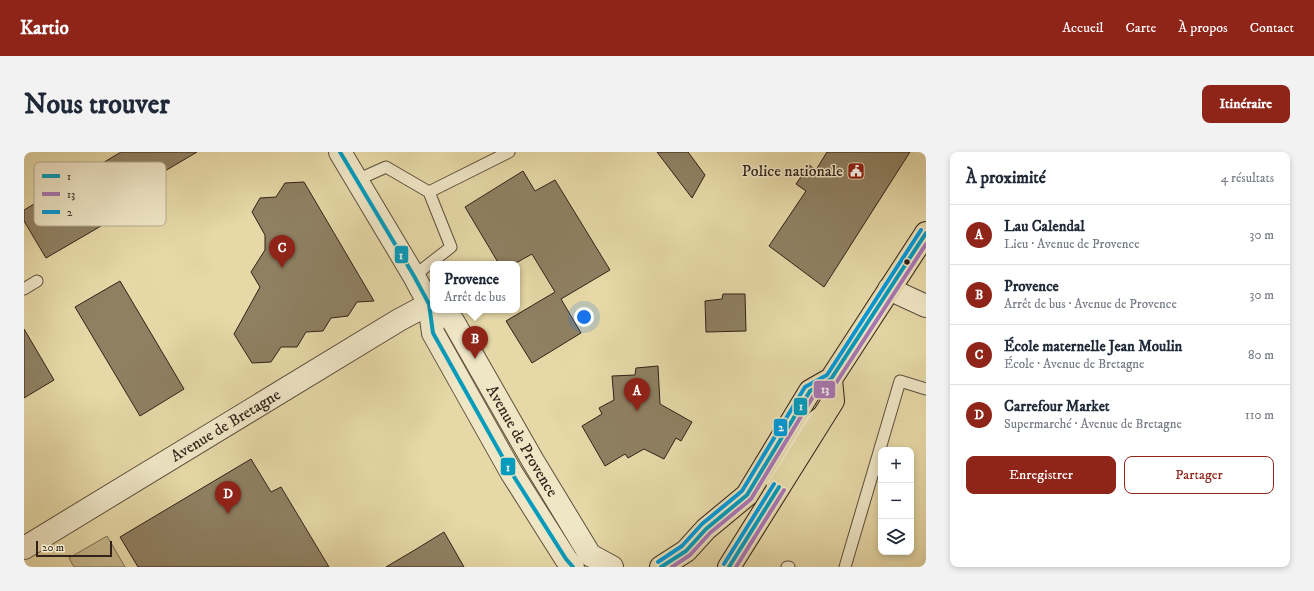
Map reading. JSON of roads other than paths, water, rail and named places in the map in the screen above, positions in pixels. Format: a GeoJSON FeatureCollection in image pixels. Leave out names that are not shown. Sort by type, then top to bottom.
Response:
{"type":"FeatureCollection","features":[{"type":"Feature","properties":{"kind":"main road"},"geometry":{"type":"LineString","coordinates":[[661,567],[686,551],[706,529],[747,495],[810,391],[831,380],[926,233]]}},
{"type":"Feature","properties":{"kind":"main road"},"geometry":{"type":"LineString","coordinates":[[729,567],[833,401],[831,380]]}},
{"type":"Feature","properties":{"kind":"street","name":"Avenue de Provence"},"geometry":{"type":"LineString","coordinates":[[340,152],[430,302]]}},
{"type":"Feature","properties":{"kind":"street"},"geometry":{"type":"LineString","coordinates":[[889,289],[926,306]]}},
{"type":"Feature","properties":{"kind":"street","name":"Avenue de Bretagne"},"geometry":{"type":"LineString","coordinates":[[24,548],[392,324],[430,308]]}},
{"type":"Feature","properties":{"kind":"street","name":"Avenue de Provence"},"geometry":{"type":"LineString","coordinates":[[433,313],[433,334],[511,472],[566,559],[573,567]]}},
{"type":"Feature","properties":{"kind":"street","name":"Avenue de Provence"},"geometry":{"type":"LineString","coordinates":[[442,313],[453,321],[533,461],[590,555],[612,567]]}},
{"type":"Feature","properties":{"kind":"street"},"geometry":{"type":"LineString","coordinates":[[779,487],[769,460],[823,416]]}},
{"type":"Feature","properties":{"kind":"lane"},"geometry":{"type":"LineString","coordinates":[[429,192],[510,152]]}},
{"type":"Feature","properties":{"kind":"lane"},"geometry":{"type":"LineString","coordinates":[[356,180],[386,167],[429,192],[451,247],[433,261]]}},
{"type":"Feature","properties":{"kind":"lane"},"geometry":{"type":"LineString","coordinates":[[414,276],[430,263]]}},
{"type":"Feature","properties":{"kind":"lane"},"geometry":{"type":"LineString","coordinates":[[24,289],[37,281]]}},
{"type":"Feature","properties":{"kind":"lane"},"geometry":{"type":"LineString","coordinates":[[845,567],[900,382],[926,389]]}},
{"type":"Feature","properties":{"kind":"place","name":"Police nationale"},"geometry":{"type":"Point","coordinates":[856,171]}},
{"type":"Feature","properties":{"kind":"place","name":"École maternelle Jean Moulin"},"geometry":{"type":"Point","coordinates":[282,268]}},
{"type":"Feature","properties":{"kind":"place","name":"Provence"},"geometry":{"type":"Point","coordinates":[475,359]}},
{"type":"Feature","properties":{"kind":"place","name":"Lau Calendal"},"geometry":{"type":"Point","coordinates":[637,411]}},
{"type":"Feature","properties":{"kind":"place","name":"Carrefour Market"},"geometry":{"type":"Point","coordinates":[228,514]}}]}
